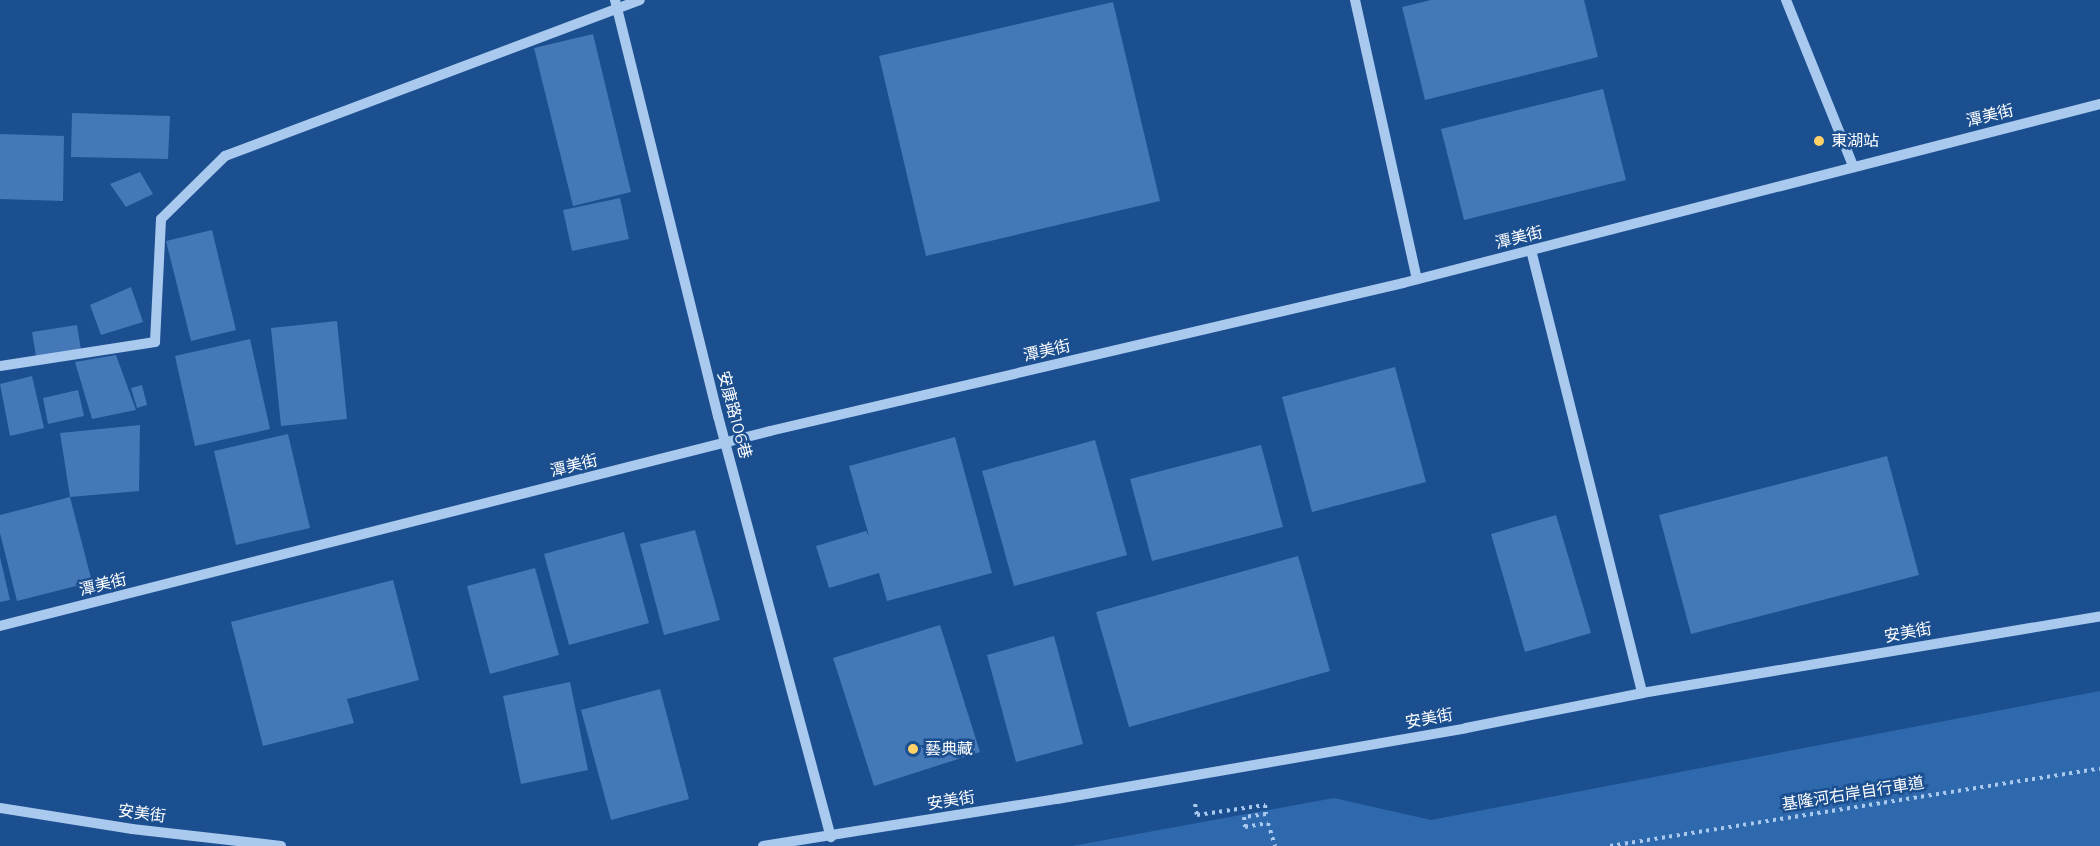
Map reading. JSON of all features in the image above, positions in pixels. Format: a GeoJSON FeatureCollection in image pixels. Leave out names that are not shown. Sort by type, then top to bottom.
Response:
{"type":"FeatureCollection","features":[{"type":"Feature","properties":{"kind":"street"},"geometry":{"type":"LineString","coordinates":[[0,366],[155,342],[161,219],[225,156],[616,3],[640,0]]}},
{"type":"Feature","properties":{"kind":"street"},"geometry":{"type":"LineString","coordinates":[[1355,0],[1416,279]]}},
{"type":"Feature","properties":{"kind":"street"},"geometry":{"type":"LineString","coordinates":[[1786,0],[1853,166]]}},
{"type":"Feature","properties":{"kind":"street","name":"安康路106巷"},"geometry":{"type":"LineString","coordinates":[[616,3],[725,443],[831,837]]}},
{"type":"Feature","properties":{"kind":"street","name":"潭美街"},"geometry":{"type":"LineString","coordinates":[[0,626],[725,443],[1416,279],[2100,104]]}},
{"type":"Feature","properties":{"kind":"street"},"geometry":{"type":"LineString","coordinates":[[1531,250],[1642,693]]}},
{"type":"Feature","properties":{"kind":"street","name":"安美街"},"geometry":{"type":"LineString","coordinates":[[763,846],[831,837],[1454,730],[1642,693],[2100,615]]}},
{"type":"Feature","properties":{"kind":"street","name":"安美街"},"geometry":{"type":"LineString","coordinates":[[0,808],[132,829],[282,846]]}},
{"type":"Feature","properties":{"kind":"path","name":"基隆河右岸自行車道"},"geometry":{"type":"LineString","coordinates":[[1610,846],[2100,768]]}},
{"type":"Feature","properties":{"kind":"path"},"geometry":{"type":"LineString","coordinates":[[1196,804],[1197,815],[1265,805],[1266,814],[1244,817],[1245,827],[1268,823],[1275,846]]}},
{"type":"Feature","properties":{"kind":"shaded area"},"geometry":{"type":"Polygon","coordinates":[[[2100,691],[2100,846],[1072,846],[1334,798],[1431,820],[2100,691]]]}},
{"type":"Feature","properties":{"kind":"building"},"geometry":{"type":"Polygon","coordinates":[[[1431,0],[1584,0],[1598,57],[1425,100],[1402,7],[1431,0]]]}},
{"type":"Feature","properties":{"kind":"building"},"geometry":{"type":"Polygon","coordinates":[[[1113,2],[1160,201],[926,256],[879,56],[1113,2]]]}},
{"type":"Feature","properties":{"kind":"building"},"geometry":{"type":"Polygon","coordinates":[[[593,34],[631,192],[573,206],[534,48],[593,34]]]}},
{"type":"Feature","properties":{"kind":"building"},"geometry":{"type":"Polygon","coordinates":[[[1603,89],[1626,180],[1464,220],[1441,129],[1603,89]]]}},
{"type":"Feature","properties":{"kind":"building"},"geometry":{"type":"Polygon","coordinates":[[[72,113],[170,116],[168,159],[71,157],[72,113]]]}},
{"type":"Feature","properties":{"kind":"building"},"geometry":{"type":"Polygon","coordinates":[[[0,134],[64,136],[63,201],[0,199],[0,134]]]}},
{"type":"Feature","properties":{"kind":"building"},"geometry":{"type":"Polygon","coordinates":[[[140,172],[153,194],[126,207],[110,184],[140,172]]]}},
{"type":"Feature","properties":{"kind":"building"},"geometry":{"type":"Polygon","coordinates":[[[620,198],[629,239],[572,251],[563,210],[620,198]]]}},
{"type":"Feature","properties":{"kind":"building"},"geometry":{"type":"Polygon","coordinates":[[[212,230],[236,330],[191,341],[166,241],[212,230]]]}},
{"type":"Feature","properties":{"kind":"building"},"geometry":{"type":"Polygon","coordinates":[[[131,287],[143,322],[101,335],[90,305],[131,287]]]}},
{"type":"Feature","properties":{"kind":"building"},"geometry":{"type":"Polygon","coordinates":[[[337,321],[347,419],[281,426],[271,328],[337,321]]]}},
{"type":"Feature","properties":{"kind":"building"},"geometry":{"type":"Polygon","coordinates":[[[77,325],[81,350],[36,356],[32,332],[77,325]]]}},
{"type":"Feature","properties":{"kind":"building"},"geometry":{"type":"Polygon","coordinates":[[[250,339],[270,429],[195,446],[175,356],[250,339]]]}},
{"type":"Feature","properties":{"kind":"building"},"geometry":{"type":"Polygon","coordinates":[[[116,355],[136,410],[92,419],[75,362],[116,355]]]}},
{"type":"Feature","properties":{"kind":"building"},"geometry":{"type":"Polygon","coordinates":[[[1395,367],[1426,482],[1312,512],[1282,397],[1395,367]]]}},
{"type":"Feature","properties":{"kind":"building"},"geometry":{"type":"Polygon","coordinates":[[[32,376],[44,428],[10,436],[0,384],[32,376]]]}},
{"type":"Feature","properties":{"kind":"building"},"geometry":{"type":"Polygon","coordinates":[[[142,385],[147,405],[137,408],[131,388],[142,385]]]}},
{"type":"Feature","properties":{"kind":"building"},"geometry":{"type":"Polygon","coordinates":[[[78,390],[84,416],[48,424],[43,398],[78,390]]]}},
{"type":"Feature","properties":{"kind":"building"},"geometry":{"type":"Polygon","coordinates":[[[140,425],[139,491],[70,497],[60,433],[140,425]]]}},
{"type":"Feature","properties":{"kind":"building"},"geometry":{"type":"Polygon","coordinates":[[[288,434],[310,528],[236,545],[214,451],[288,434]]]}},
{"type":"Feature","properties":{"kind":"building"},"geometry":{"type":"Polygon","coordinates":[[[955,437],[992,573],[887,601],[879,573],[829,588],[816,546],[866,531],[869,536],[849,466],[955,437]]]}},
{"type":"Feature","properties":{"kind":"building"},"geometry":{"type":"Polygon","coordinates":[[[1095,440],[1127,555],[1014,586],[982,471],[1095,440]]]}},
{"type":"Feature","properties":{"kind":"building"},"geometry":{"type":"Polygon","coordinates":[[[1261,445],[1283,527],[1152,561],[1130,479],[1261,445]]]}},
{"type":"Feature","properties":{"kind":"building"},"geometry":{"type":"Polygon","coordinates":[[[1887,456],[1919,575],[1691,634],[1659,515],[1887,456]]]}},
{"type":"Feature","properties":{"kind":"building"},"geometry":{"type":"Polygon","coordinates":[[[70,497],[92,582],[17,601],[0,533],[0,515],[70,497]]]}},
{"type":"Feature","properties":{"kind":"building"},"geometry":{"type":"Polygon","coordinates":[[[1556,515],[1591,633],[1525,652],[1491,534],[1556,515]]]}},
{"type":"Feature","properties":{"kind":"building"},"geometry":{"type":"Polygon","coordinates":[[[695,530],[720,620],[664,635],[640,544],[695,530]]]}},
{"type":"Feature","properties":{"kind":"building"},"geometry":{"type":"Polygon","coordinates":[[[624,532],[649,623],[569,645],[544,554],[624,532]]]}},
{"type":"Feature","properties":{"kind":"building"},"geometry":{"type":"Polygon","coordinates":[[[1298,556],[1330,671],[1129,727],[1096,612],[1298,556]]]}},
{"type":"Feature","properties":{"kind":"building"},"geometry":{"type":"Polygon","coordinates":[[[0,557],[10,600],[0,602],[0,557]]]}},
{"type":"Feature","properties":{"kind":"building"},"geometry":{"type":"Polygon","coordinates":[[[535,568],[559,655],[490,674],[467,586],[535,568]]]}},
{"type":"Feature","properties":{"kind":"building"},"geometry":{"type":"Polygon","coordinates":[[[393,580],[419,680],[347,699],[354,723],[263,746],[231,622],[393,580]]]}},
{"type":"Feature","properties":{"kind":"building"},"geometry":{"type":"Polygon","coordinates":[[[940,625],[980,752],[874,786],[833,658],[940,625]]]}},
{"type":"Feature","properties":{"kind":"building"},"geometry":{"type":"Polygon","coordinates":[[[1054,636],[1083,744],[1016,762],[987,655],[1054,636]]]}},
{"type":"Feature","properties":{"kind":"building"},"geometry":{"type":"Polygon","coordinates":[[[570,682],[588,770],[521,784],[503,696],[570,682]]]}},
{"type":"Feature","properties":{"kind":"building"},"geometry":{"type":"Polygon","coordinates":[[[660,689],[689,799],[611,820],[581,710],[660,689]]]}},
{"type":"Feature","properties":{"kind":"place","name":"東湖站"},"geometry":{"type":"Point","coordinates":[1819,141]}},
{"type":"Feature","properties":{"kind":"place","name":"藝典藏"},"geometry":{"type":"Point","coordinates":[913,749]}}]}
